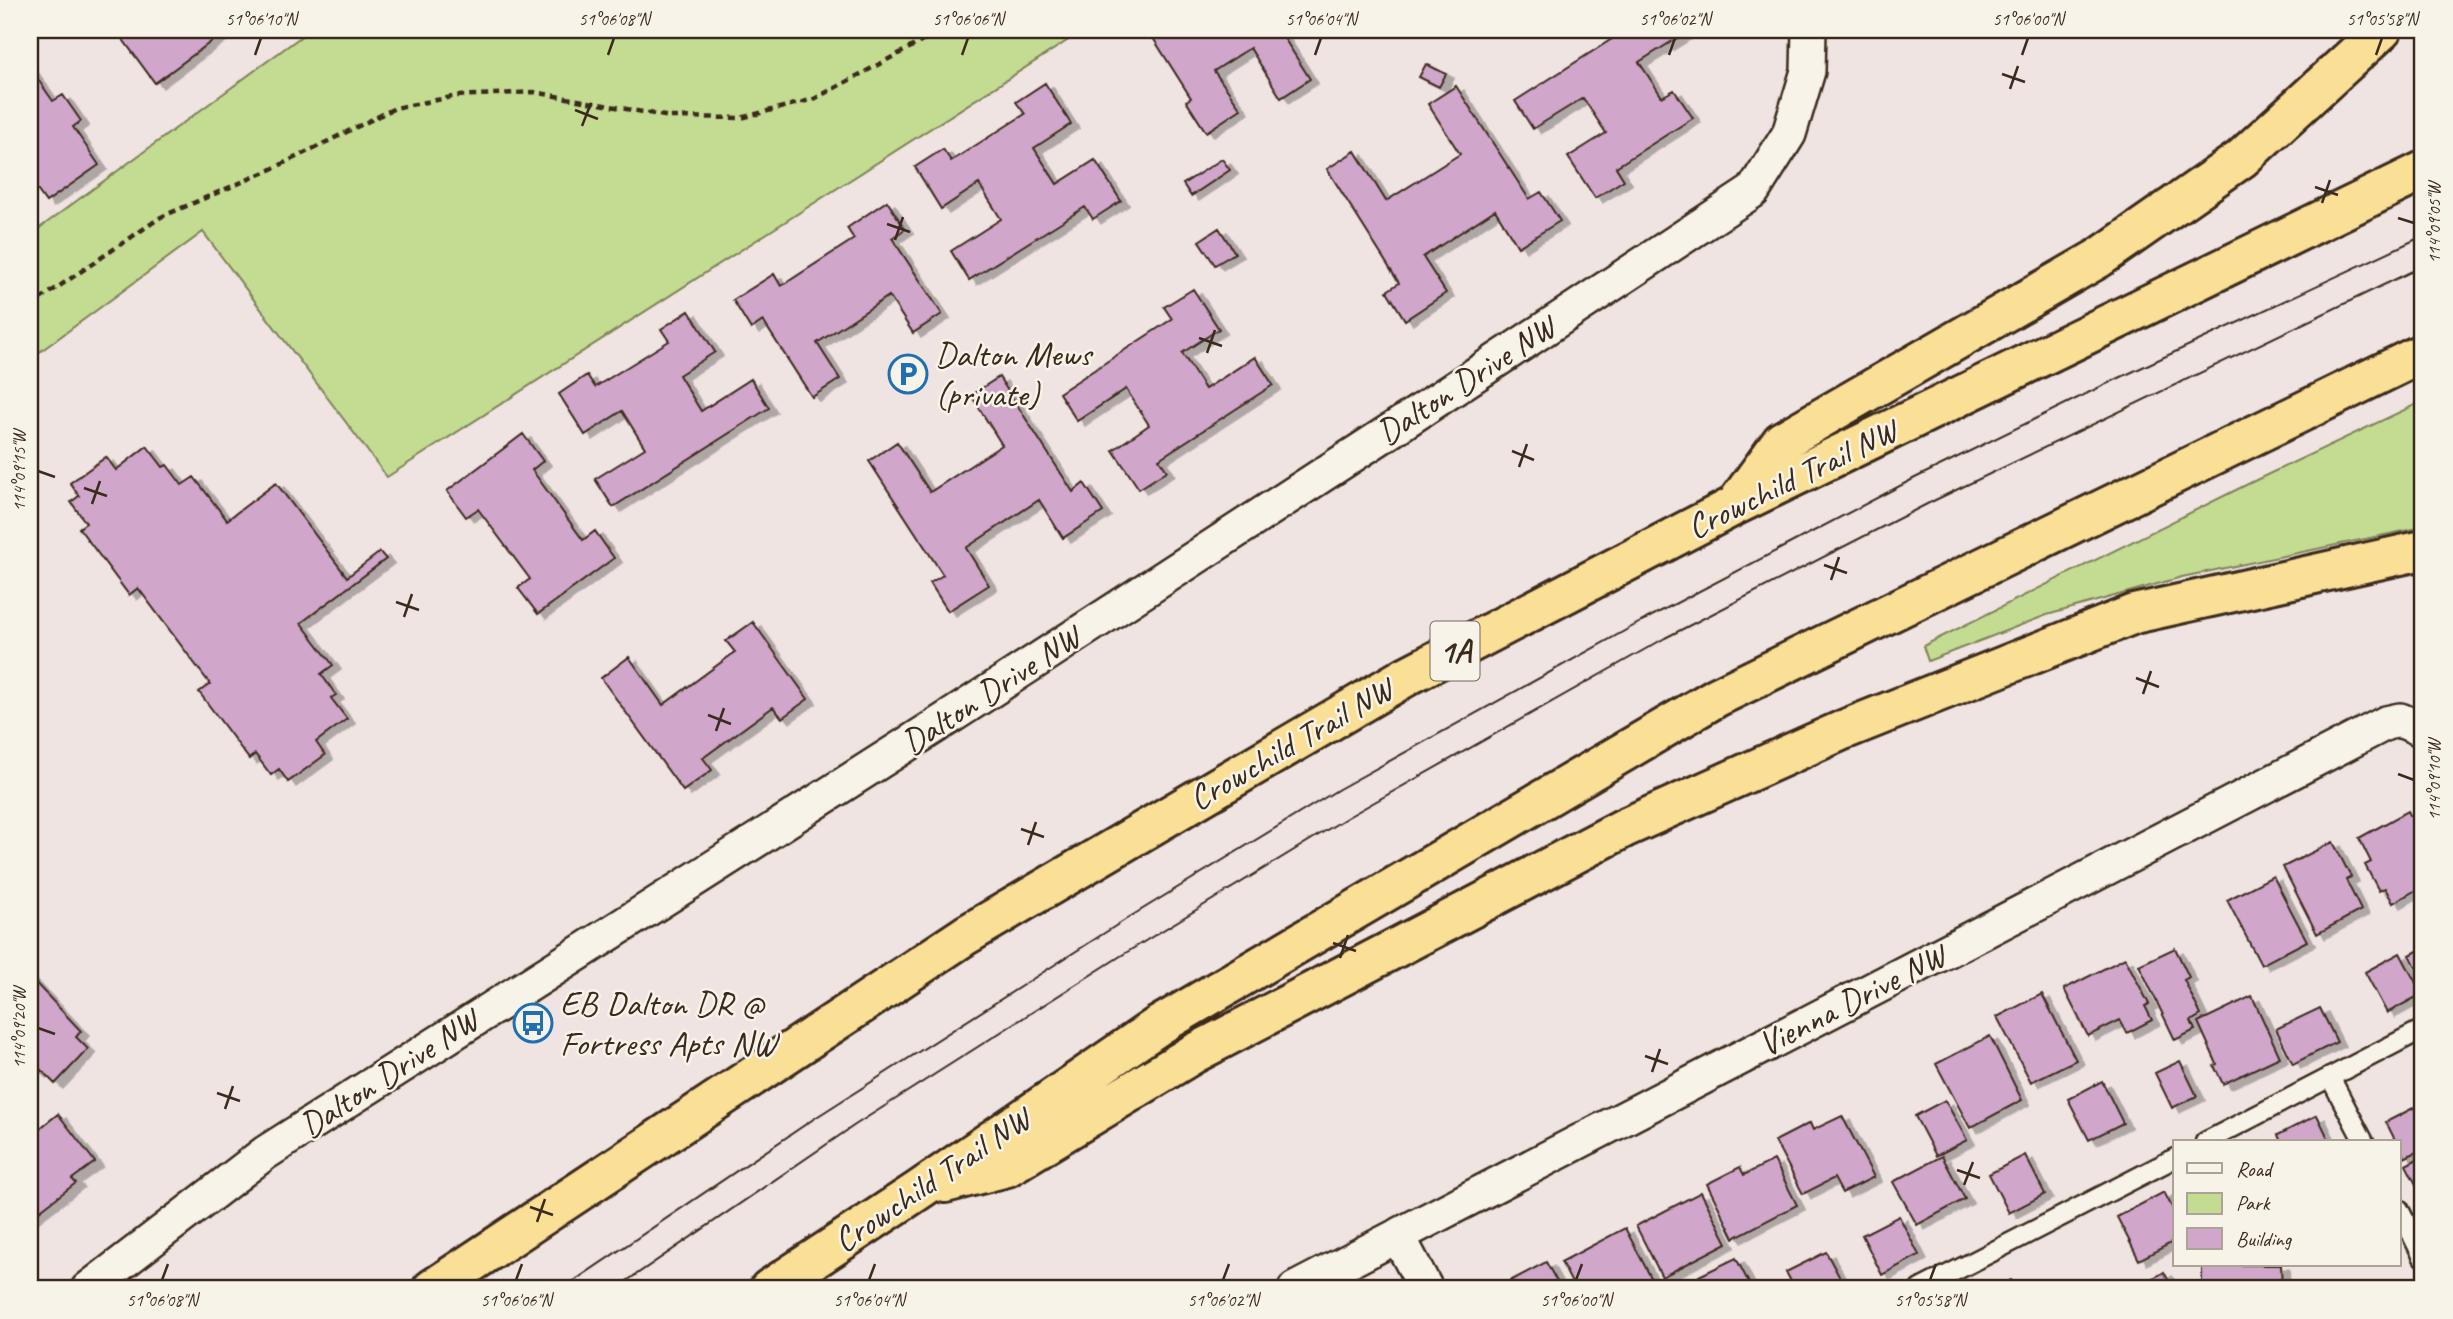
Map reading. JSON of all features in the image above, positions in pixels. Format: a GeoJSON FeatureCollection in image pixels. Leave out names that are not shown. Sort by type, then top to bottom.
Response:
{"type":"FeatureCollection","features":[{"type":"Feature","properties":{"kind":"highway"},"geometry":{"type":"LineString","coordinates":[[1736,505],[1783,441],[2099,258],[2241,159],[2382,30]]}},
{"type":"Feature","properties":{"kind":"highway","name":"Crowchild Trail NW"},"geometry":{"type":"LineString","coordinates":[[432,1289],[966,934],[1407,676],[1736,505],[2423,172]]}},
{"type":"Feature","properties":{"kind":"highway","name":"Crowchild Trail NW"},"geometry":{"type":"LineString","coordinates":[[769,1289],[1158,1026],[1717,697],[2423,354]]}},
{"type":"Feature","properties":{"kind":"highway"},"geometry":{"type":"LineString","coordinates":[[919,1190],[1007,1167],[1193,1054],[1469,909],[1624,828],[1843,730],[2134,614],[2423,550]]}},
{"type":"Feature","properties":{"kind":"street","name":"Dalton Drive NW"},"geometry":{"type":"LineString","coordinates":[[88,1289],[265,1153],[956,713],[1753,191],[1789,134],[1808,71],[1809,30]]}},
{"type":"Feature","properties":{"kind":"street","name":"Vienna Drive NW"},"geometry":{"type":"LineString","coordinates":[[1295,1289],[2386,723],[2400,720],[2417,727]]}},
{"type":"Feature","properties":{"kind":"street"},"geometry":{"type":"LineString","coordinates":[[1398,1236],[1426,1289]]}},
{"type":"Feature","properties":{"kind":"lane"},"geometry":{"type":"LineString","coordinates":[[2208,1140],[2423,1029]]}},
{"type":"Feature","properties":{"kind":"lane"},"geometry":{"type":"LineString","coordinates":[[2330,1077],[2363,1140]]}},
{"type":"Feature","properties":{"kind":"lane"},"geometry":{"type":"LineString","coordinates":[[1920,1289],[2173,1159]]}},
{"type":"Feature","properties":{"kind":"lane"},"geometry":{"type":"LineString","coordinates":[[2400,1211],[2423,1257]]}},
{"type":"Feature","properties":{"kind":"path"},"geometry":{"type":"LineString","coordinates":[[30,306],[161,217],[270,170],[395,108],[457,96],[534,92],[670,117],[741,118],[814,99],[943,30]]}},
{"type":"Feature","properties":{"kind":"green space"},"geometry":{"type":"Polygon","coordinates":[[[310,30],[1084,30],[387,477],[203,232],[30,359],[30,235],[310,30]]]}},
{"type":"Feature","properties":{"kind":"green space"},"geometry":{"type":"Polygon","coordinates":[[[2423,401],[2423,527],[2182,577],[2047,615],[1928,661],[1923,646],[2252,482],[2423,401]]]}},
{"type":"Feature","properties":{"kind":"building"},"geometry":{"type":"Polygon","coordinates":[[[116,30],[227,30],[155,83],[116,30]]]}},
{"type":"Feature","properties":{"kind":"building"},"geometry":{"type":"Polygon","coordinates":[[[1148,30],[1279,30],[1310,79],[1281,98],[1250,48],[1214,71],[1241,109],[1206,132],[1186,101],[1191,98],[1148,30]]]}},
{"type":"Feature","properties":{"kind":"building"},"geometry":{"type":"Polygon","coordinates":[[[1626,30],[1690,30],[1639,62],[1662,97],[1674,90],[1693,118],[1616,167],[1624,180],[1595,198],[1568,157],[1606,133],[1583,98],[1533,129],[1515,101],[1626,30]]]}},
{"type":"Feature","properties":{"kind":"building"},"geometry":{"type":"Polygon","coordinates":[[[1426,64],[1446,74],[1439,87],[1419,77],[1426,64]]]}},
{"type":"Feature","properties":{"kind":"building"},"geometry":{"type":"Polygon","coordinates":[[[30,68],[53,101],[63,95],[81,121],[73,127],[99,165],[46,202],[30,180],[30,152],[34,149],[30,143],[30,68]]]}},
{"type":"Feature","properties":{"kind":"building"},"geometry":{"type":"Polygon","coordinates":[[[1045,83],[1071,124],[1034,148],[1057,184],[1095,160],[1121,201],[1093,219],[1085,207],[969,280],[951,251],[1001,219],[979,184],[941,209],[915,167],[943,149],[951,161],[1025,114],[1016,102],[1045,83]]]}},
{"type":"Feature","properties":{"kind":"building"},"geometry":{"type":"Polygon","coordinates":[[[1456,86],[1529,199],[1541,192],[1560,221],[1518,247],[1495,210],[1423,257],[1446,293],[1405,320],[1387,291],[1399,283],[1327,169],[1355,151],[1386,201],[1460,154],[1428,104],[1456,86]]]}},
{"type":"Feature","properties":{"kind":"building"},"geometry":{"type":"Polygon","coordinates":[[[1222,159],[1230,170],[1191,196],[1183,184],[1222,159]]]}},
{"type":"Feature","properties":{"kind":"building"},"geometry":{"type":"Polygon","coordinates":[[[887,201],[905,229],[892,238],[942,314],[913,333],[889,296],[817,343],[840,379],[812,397],[763,321],[751,329],[733,300],[774,274],[781,286],[854,239],[847,228],[887,201]]]}},
{"type":"Feature","properties":{"kind":"building"},"geometry":{"type":"Polygon","coordinates":[[[1219,228],[1235,253],[1215,265],[1199,241],[1219,228]]]}},
{"type":"Feature","properties":{"kind":"building"},"geometry":{"type":"Polygon","coordinates":[[[1193,289],[1219,329],[1182,353],[1205,389],[1255,357],[1273,385],[1159,459],[1167,471],[1139,489],[1113,450],[1149,425],[1126,389],[1077,421],[1059,393],[1172,319],[1164,307],[1193,289]]]}},
{"type":"Feature","properties":{"kind":"building"},"geometry":{"type":"Polygon","coordinates":[[[689,311],[715,352],[679,375],[701,411],[751,379],[769,408],[613,507],[595,479],[645,448],[622,411],[585,435],[559,394],[587,375],[595,387],[669,341],[661,329],[689,311]]]}},
{"type":"Feature","properties":{"kind":"building"},"geometry":{"type":"Polygon","coordinates":[[[999,377],[1073,492],[1084,483],[1103,512],[1063,538],[1039,500],[966,548],[989,585],[948,611],[930,583],[943,575],[869,461],[897,442],[930,492],[1002,445],[971,395],[999,377]]]}},
{"type":"Feature","properties":{"kind":"building"},"geometry":{"type":"Polygon","coordinates":[[[523,434],[543,461],[532,470],[583,540],[595,531],[614,558],[538,614],[518,588],[530,579],[478,509],[466,517],[447,491],[523,434]]]}},
{"type":"Feature","properties":{"kind":"building"},"geometry":{"type":"Polygon","coordinates":[[[147,446],[163,467],[167,465],[182,485],[194,477],[227,520],[276,483],[347,577],[380,552],[386,559],[301,623],[333,665],[321,674],[336,695],[331,698],[347,719],[316,742],[325,755],[288,782],[279,769],[271,775],[255,754],[249,759],[199,692],[210,684],[138,588],[129,595],[79,528],[86,523],[71,502],[79,496],[70,483],[106,457],[116,470],[147,446]]]}},
{"type":"Feature","properties":{"kind":"building"},"geometry":{"type":"Polygon","coordinates":[[[753,622],[808,699],[782,718],[773,707],[703,758],[712,770],[683,791],[601,678],[629,657],[663,705],[735,652],[726,641],[753,622]]]}},
{"type":"Feature","properties":{"kind":"building"},"geometry":{"type":"Polygon","coordinates":[[[2408,811],[2423,840],[2423,886],[2393,903],[2385,888],[2379,891],[2365,865],[2371,862],[2359,838],[2408,811]]]}},
{"type":"Feature","properties":{"kind":"building"},"geometry":{"type":"Polygon","coordinates":[[[2333,842],[2351,877],[2346,880],[2361,910],[2317,934],[2283,867],[2333,842]]]}},
{"type":"Feature","properties":{"kind":"building"},"geometry":{"type":"Polygon","coordinates":[[[2273,876],[2307,941],[2261,965],[2227,900],[2273,876]]]}},
{"type":"Feature","properties":{"kind":"building"},"geometry":{"type":"Polygon","coordinates":[[[2175,948],[2189,977],[2184,980],[2201,1015],[2191,1021],[2195,1030],[2175,1040],[2139,965],[2175,948]]]}},
{"type":"Feature","properties":{"kind":"building"},"geometry":{"type":"Polygon","coordinates":[[[2423,948],[2423,981],[2410,955],[2423,948]]]}},
{"type":"Feature","properties":{"kind":"building"},"geometry":{"type":"Polygon","coordinates":[[[2400,953],[2422,994],[2387,1013],[2365,972],[2400,953]]]}},
{"type":"Feature","properties":{"kind":"building"},"geometry":{"type":"Polygon","coordinates":[[[2125,958],[2149,1004],[2145,1006],[2152,1020],[2127,1033],[2120,1020],[2088,1036],[2064,989],[2125,958]]]}},
{"type":"Feature","properties":{"kind":"building"},"geometry":{"type":"Polygon","coordinates":[[[30,977],[81,1031],[76,1037],[88,1049],[55,1084],[41,1070],[38,1073],[30,1065],[30,977]]]}},
{"type":"Feature","properties":{"kind":"building"},"geometry":{"type":"Polygon","coordinates":[[[2042,994],[2076,1060],[2031,1082],[1997,1017],[2042,994]]]}},
{"type":"Feature","properties":{"kind":"building"},"geometry":{"type":"Polygon","coordinates":[[[2252,996],[2280,1057],[2223,1084],[2198,1022],[2252,996]]]}},
{"type":"Feature","properties":{"kind":"building"},"geometry":{"type":"Polygon","coordinates":[[[2320,1008],[2337,1042],[2293,1064],[2276,1029],[2320,1008]]]}},
{"type":"Feature","properties":{"kind":"building"},"geometry":{"type":"Polygon","coordinates":[[[1990,1036],[2022,1100],[1970,1128],[1936,1064],[1990,1036]]]}},
{"type":"Feature","properties":{"kind":"building"},"geometry":{"type":"Polygon","coordinates":[[[2180,1061],[2197,1096],[2172,1108],[2155,1073],[2180,1061]]]}},
{"type":"Feature","properties":{"kind":"building"},"geometry":{"type":"Polygon","coordinates":[[[2102,1081],[2123,1123],[2089,1140],[2068,1099],[2102,1081]]]}},
{"type":"Feature","properties":{"kind":"building"},"geometry":{"type":"Polygon","coordinates":[[[1945,1100],[1967,1140],[1936,1156],[1915,1116],[1945,1100]]]}},
{"type":"Feature","properties":{"kind":"building"},"geometry":{"type":"Polygon","coordinates":[[[2423,1103],[2423,1149],[2404,1158],[2400,1140],[2395,1140],[2386,1122],[2423,1103]]]}},
{"type":"Feature","properties":{"kind":"building"},"geometry":{"type":"Polygon","coordinates":[[[58,1114],[95,1162],[72,1179],[76,1183],[30,1218],[30,1126],[35,1132],[58,1114]]]}},
{"type":"Feature","properties":{"kind":"building"},"geometry":{"type":"Polygon","coordinates":[[[2317,1115],[2329,1140],[2280,1140],[2278,1135],[2317,1115]]]}},
{"type":"Feature","properties":{"kind":"building"},"geometry":{"type":"Polygon","coordinates":[[[1842,1116],[1874,1177],[1842,1193],[1834,1178],[1803,1194],[1775,1141],[1810,1123],[1813,1130],[1842,1116]]]}},
{"type":"Feature","properties":{"kind":"building"},"geometry":{"type":"Polygon","coordinates":[[[2025,1155],[2045,1194],[2009,1213],[1989,1174],[2025,1155]]]}},
{"type":"Feature","properties":{"kind":"building"},"geometry":{"type":"Polygon","coordinates":[[[1942,1156],[1965,1199],[1917,1225],[1893,1182],[1942,1156]]]}},
{"type":"Feature","properties":{"kind":"building"},"geometry":{"type":"Polygon","coordinates":[[[2423,1156],[2423,1198],[2406,1165],[2423,1156]]]}},
{"type":"Feature","properties":{"kind":"building"},"geometry":{"type":"Polygon","coordinates":[[[1774,1160],[1797,1205],[1734,1238],[1707,1184],[1740,1167],[1744,1175],[1774,1160]]]}},
{"type":"Feature","properties":{"kind":"building"},"geometry":{"type":"Polygon","coordinates":[[[1701,1192],[1727,1243],[1662,1277],[1636,1226],[1701,1192]]]}},
{"type":"Feature","properties":{"kind":"building"},"geometry":{"type":"Polygon","coordinates":[[[2164,1192],[2173,1209],[2173,1242],[2139,1260],[2117,1217],[2164,1192]]]}},
{"type":"Feature","properties":{"kind":"building"},"geometry":{"type":"Polygon","coordinates":[[[1899,1216],[1919,1255],[1882,1275],[1862,1235],[1899,1216]]]}},
{"type":"Feature","properties":{"kind":"building"},"geometry":{"type":"Polygon","coordinates":[[[1625,1228],[1657,1289],[1575,1289],[1561,1262],[1625,1228]]]}},
{"type":"Feature","properties":{"kind":"building"},"geometry":{"type":"Polygon","coordinates":[[[1826,1252],[1846,1289],[1795,1289],[1786,1272],[1826,1252]]]}},
{"type":"Feature","properties":{"kind":"building"},"geometry":{"type":"Polygon","coordinates":[[[1736,1258],[1752,1289],[1706,1289],[1699,1276],[1736,1258]]]}},
{"type":"Feature","properties":{"kind":"building"},"geometry":{"type":"Polygon","coordinates":[[[1546,1262],[1561,1289],[1495,1289],[1546,1262]]]}},
{"type":"Feature","properties":{"kind":"building"},"geometry":{"type":"Polygon","coordinates":[[[2202,1266],[2281,1266],[2282,1289],[2202,1289],[2202,1266]]]}},
{"type":"Feature","properties":{"kind":"building"},"geometry":{"type":"Polygon","coordinates":[[[2164,1272],[2173,1289],[2131,1289],[2161,1274],[2164,1272]]]}},
{"type":"Feature","properties":{"kind":"building"},"geometry":{"type":"Polygon","coordinates":[[[2011,1280],[2016,1289],[1993,1289],[2011,1280]]]}},
{"type":"Feature","properties":{"kind":"tram line"},"geometry":{"type":"LineString","coordinates":[[562,1289],[815,1118],[1128,918],[1339,789],[1646,619],[1915,478],[2102,386],[2423,236]]}},
{"type":"Feature","properties":{"kind":"tram line"},"geometry":{"type":"LineString","coordinates":[[615,1289],[855,1125],[1119,957],[1348,817],[1665,638],[1929,503],[2423,266]]}},
{"type":"Feature","properties":{"kind":"place","name":"Dalton Mews (private)"},"geometry":{"type":"Point","coordinates":[908,374]}},
{"type":"Feature","properties":{"kind":"place","name":"EB Dalton DR @ Fortress Apts NW"},"geometry":{"type":"Point","coordinates":[533,1023]}}]}
